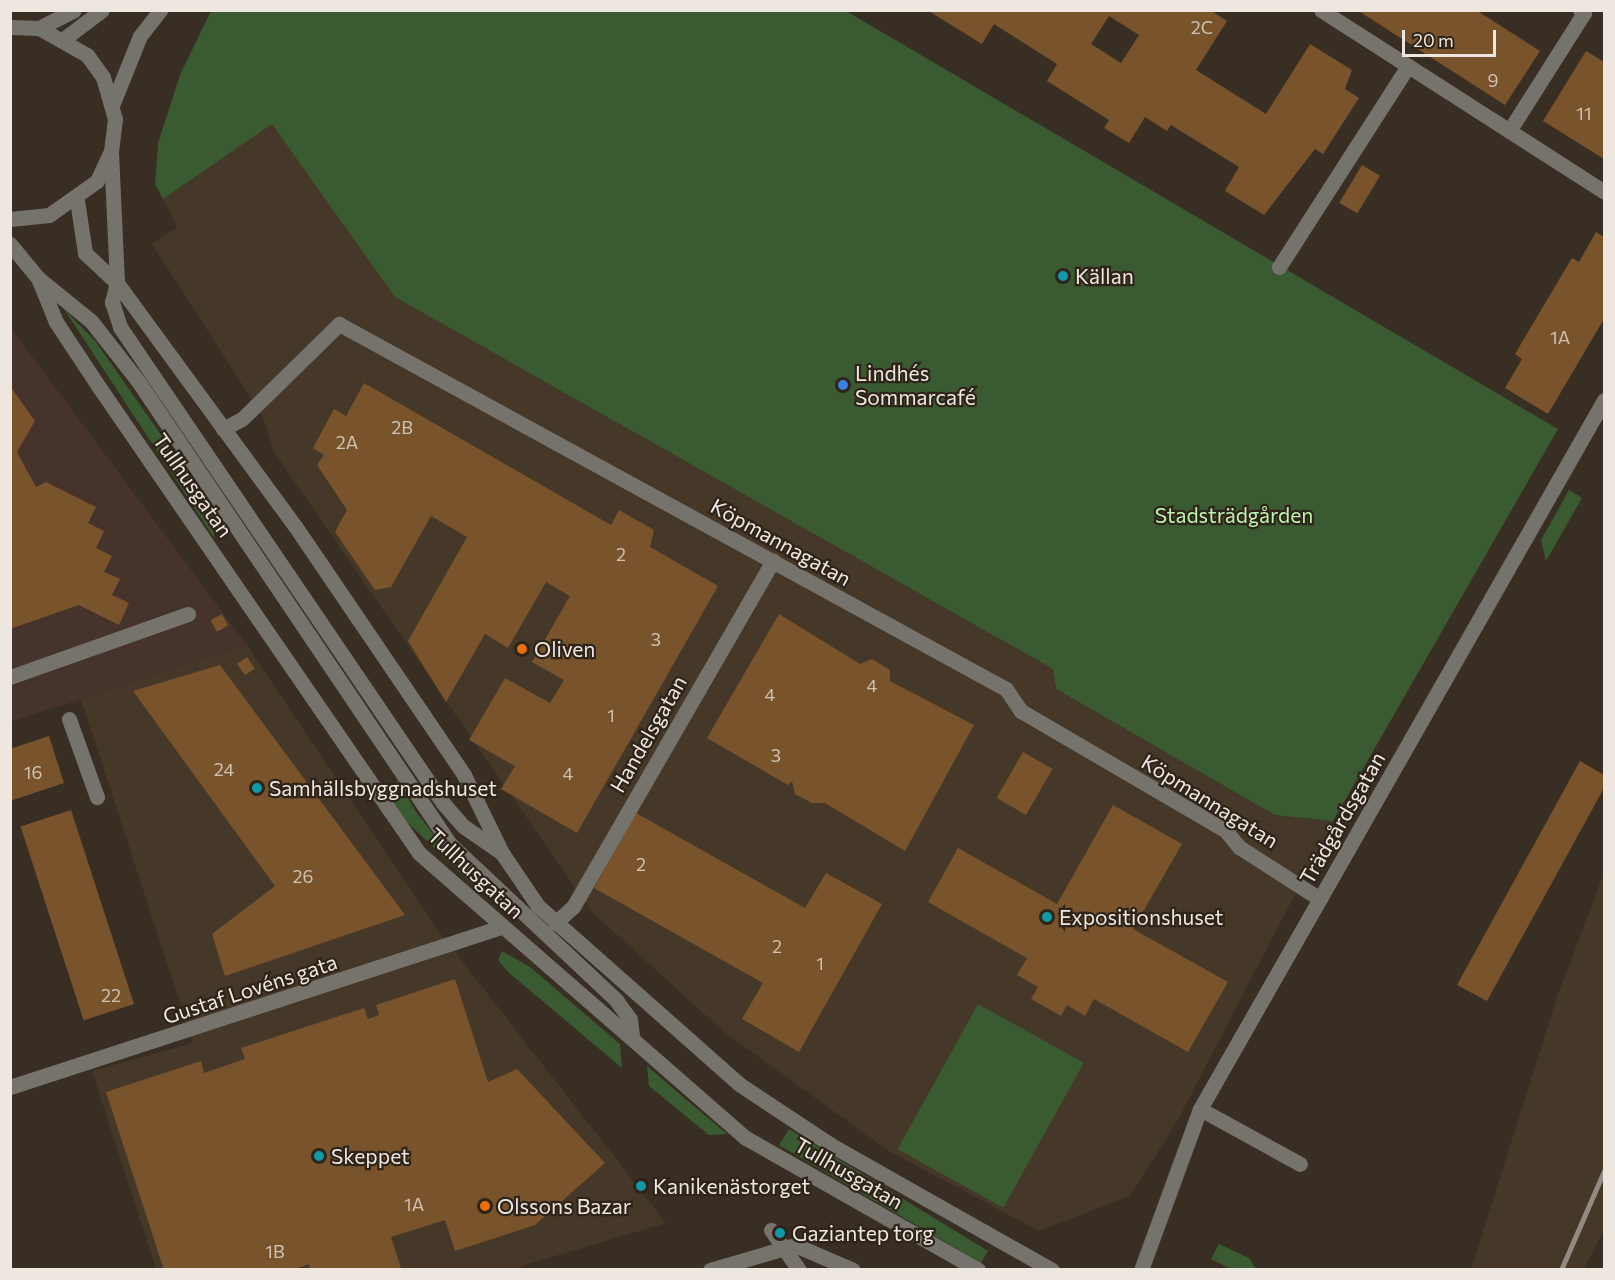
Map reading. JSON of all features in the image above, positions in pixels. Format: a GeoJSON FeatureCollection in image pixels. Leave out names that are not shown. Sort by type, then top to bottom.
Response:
{"type":"FeatureCollection","features":[{"type":"Feature","properties":{"kind":"street"},"geometry":{"type":"LineString","coordinates":[[39,28],[74,10]]}},
{"type":"Feature","properties":{"kind":"street"},"geometry":{"type":"LineString","coordinates":[[65,38],[102,10]]}},
{"type":"Feature","properties":{"kind":"street"},"geometry":{"type":"LineString","coordinates":[[160,10],[140,36],[113,103],[111,151],[117,283],[112,302],[120,327],[246,505],[443,803],[464,826],[502,853]]}},
{"type":"Feature","properties":{"kind":"street"},"geometry":{"type":"LineString","coordinates":[[1321,10],[1605,192]]}},
{"type":"Feature","properties":{"kind":"street"},"geometry":{"type":"LineString","coordinates":[[1509,131],[1584,13],[1580,10]]}},
{"type":"Feature","properties":{"kind":"street"},"geometry":{"type":"LineString","coordinates":[[10,27],[39,28],[65,38],[103,77],[113,103]]}},
{"type":"Feature","properties":{"kind":"street"},"geometry":{"type":"LineString","coordinates":[[1279,267],[1407,66]]}},
{"type":"Feature","properties":{"kind":"street"},"geometry":{"type":"LineString","coordinates":[[10,219],[49,215],[77,200],[97,181],[111,151]]}},
{"type":"Feature","properties":{"kind":"street","name":"Tullhusgatan"},"geometry":{"type":"LineString","coordinates":[[77,200],[85,253],[117,283],[254,472],[464,775],[502,853],[555,923],[739,1084],[831,1145],[1052,1269]]}},
{"type":"Feature","properties":{"kind":"street","name":"Tullhusgatan"},"geometry":{"type":"LineString","coordinates":[[10,244],[38,278],[63,331],[419,853],[501,927],[632,1036],[746,1138],[978,1269]]}},
{"type":"Feature","properties":{"kind":"street"},"geometry":{"type":"LineString","coordinates":[[38,278],[91,321],[138,381],[450,844],[615,1000],[630,1019],[632,1036]]}},
{"type":"Feature","properties":{"kind":"street","name":"Köpmannagatan"},"geometry":{"type":"LineString","coordinates":[[223,429],[242,419],[339,324],[1006,689],[1021,711],[1226,831],[1239,847],[1320,899]]}},
{"type":"Feature","properties":{"kind":"street","name":"Trädgårdsgatan"},"geometry":{"type":"LineString","coordinates":[[1141,1269],[1200,1109],[1605,399]]}},
{"type":"Feature","properties":{"kind":"street"},"geometry":{"type":"LineString","coordinates":[[246,505],[254,472]]}},
{"type":"Feature","properties":{"kind":"street","name":"Handelsgatan"},"geometry":{"type":"LineString","coordinates":[[555,923],[573,907],[773,561]]}},
{"type":"Feature","properties":{"kind":"street"},"geometry":{"type":"LineString","coordinates":[[10,677],[188,614]]}},
{"type":"Feature","properties":{"kind":"street"},"geometry":{"type":"LineString","coordinates":[[69,719],[97,797]]}},
{"type":"Feature","properties":{"kind":"street","name":"Gustaf Lovéns gata"},"geometry":{"type":"LineString","coordinates":[[10,1087],[501,927]]}},
{"type":"Feature","properties":{"kind":"street"},"geometry":{"type":"LineString","coordinates":[[1200,1109],[1300,1164]]}},
{"type":"Feature","properties":{"kind":"street"},"geometry":{"type":"LineString","coordinates":[[771,1230],[799,1269]]}},
{"type":"Feature","properties":{"kind":"street"},"geometry":{"type":"LineString","coordinates":[[710,1269],[784,1248],[809,1247],[853,1269]]}},
{"type":"Feature","properties":{"kind":"shaded area"},"geometry":{"type":"Polygon","coordinates":[[[272,123],[395,297],[1053,669],[1056,689],[1275,815],[1333,821],[1178,1120],[1130,1196],[1039,1231],[889,1151],[724,1032],[592,912],[274,452],[263,417],[152,244],[177,227],[163,199],[272,123]]]}},
{"type":"Feature","properties":{"kind":"shaded area"},"geometry":{"type":"Polygon","coordinates":[[[11,328],[247,645],[11,722],[11,328]]]}},
{"type":"Feature","properties":{"kind":"shaded area"},"geometry":{"type":"Polygon","coordinates":[[[247,645],[440,933],[666,1223],[512,1269],[156,1269],[92,1071],[193,1043],[81,699],[247,645]]]}},
{"type":"Feature","properties":{"kind":"shaded area"},"geometry":{"type":"Polygon","coordinates":[[[1604,873],[1604,1230],[1584,1269],[1471,1269],[1558,994],[1604,873]]]}},
{"type":"Feature","properties":{"kind":"green space","name":"Stadsträdgården"},"geometry":{"type":"Polygon","coordinates":[[[211,11],[846,11],[1558,429],[1333,821],[1275,815],[1056,689],[1053,669],[395,297],[272,124],[163,199],[155,184],[158,143],[180,75],[211,11]]]}},
{"type":"Feature","properties":{"kind":"green space"},"geometry":{"type":"Polygon","coordinates":[[[64,309],[96,342],[215,512],[214,538],[64,309]]]}},
{"type":"Feature","properties":{"kind":"green space"},"geometry":{"type":"Polygon","coordinates":[[[1569,490],[1582,498],[1546,561],[1541,540],[1569,490]]]}},
{"type":"Feature","properties":{"kind":"green space"},"geometry":{"type":"Polygon","coordinates":[[[398,781],[416,812],[475,887],[406,821],[385,791],[398,781]]]}},
{"type":"Feature","properties":{"kind":"green space"},"geometry":{"type":"Polygon","coordinates":[[[502,951],[530,967],[620,1044],[622,1068],[508,972],[498,960],[502,951]]]}},
{"type":"Feature","properties":{"kind":"green space"},"geometry":{"type":"Polygon","coordinates":[[[978,1004],[1084,1063],[1003,1208],[898,1149],[978,1004]]]}},
{"type":"Feature","properties":{"kind":"green space"},"geometry":{"type":"Polygon","coordinates":[[[647,1066],[727,1134],[709,1135],[649,1086],[647,1066]]]}},
{"type":"Feature","properties":{"kind":"green space"},"geometry":{"type":"Polygon","coordinates":[[[789,1129],[988,1251],[981,1263],[779,1145],[789,1129]]]}},
{"type":"Feature","properties":{"kind":"green space"},"geometry":{"type":"Polygon","coordinates":[[[1219,1244],[1249,1258],[1256,1269],[1231,1269],[1211,1259],[1219,1244]]]}},
{"type":"Feature","properties":{"kind":"building"},"geometry":{"type":"Polygon","coordinates":[[[927,10],[1210,10],[1227,21],[1196,70],[1266,114],[1310,44],[1352,70],[1345,89],[1359,98],[1323,154],[1315,149],[1264,215],[1225,191],[1239,167],[1171,125],[1167,131],[1145,117],[1129,143],[1104,128],[1109,120],[1047,81],[1057,64],[994,24],[982,44],[927,10]],[[1109,16],[1091,44],[1121,63],[1139,35],[1109,16]]]}},
{"type":"Feature","properties":{"kind":"building"},"geometry":{"type":"Polygon","coordinates":[[[1357,10],[1476,10],[1540,51],[1505,105],[1357,10]]]}},
{"type":"Feature","properties":{"kind":"building"},"geometry":{"type":"Polygon","coordinates":[[[1586,51],[1604,62],[1604,159],[1543,121],[1586,51]]]}},
{"type":"Feature","properties":{"kind":"building"},"geometry":{"type":"Polygon","coordinates":[[[1362,165],[1380,176],[1357,214],[1339,203],[1362,165]]]}},
{"type":"Feature","properties":{"kind":"building"},"geometry":{"type":"Polygon","coordinates":[[[1596,232],[1604,237],[1604,319],[1548,414],[1505,388],[1522,359],[1515,354],[1572,258],[1579,262],[1596,232]]]}},
{"type":"Feature","properties":{"kind":"building"},"geometry":{"type":"Polygon","coordinates":[[[364,383],[611,525],[619,510],[654,530],[650,547],[718,586],[577,833],[501,789],[515,766],[469,740],[505,678],[550,703],[564,680],[532,662],[570,596],[546,582],[508,648],[485,634],[446,702],[408,641],[467,537],[431,516],[391,587],[375,590],[335,532],[347,510],[317,465],[324,455],[313,448],[334,409],[346,416],[364,383]]]}},
{"type":"Feature","properties":{"kind":"building"},"geometry":{"type":"Polygon","coordinates":[[[10,386],[35,421],[17,452],[36,487],[46,482],[96,507],[88,523],[104,531],[96,548],[112,556],[104,572],[120,579],[112,595],[129,603],[119,625],[79,605],[10,629],[10,386]]]}},
{"type":"Feature","properties":{"kind":"building"},"geometry":{"type":"Polygon","coordinates":[[[222,614],[228,625],[217,632],[211,620],[222,614]]]}},
{"type":"Feature","properties":{"kind":"building"},"geometry":{"type":"Polygon","coordinates":[[[779,614],[860,664],[872,659],[890,670],[890,681],[974,725],[905,851],[825,803],[812,803],[795,794],[792,781],[788,785],[707,738],[779,614]]]}},
{"type":"Feature","properties":{"kind":"building"},"geometry":{"type":"Polygon","coordinates":[[[247,657],[255,669],[245,675],[237,664],[247,657]]]}},
{"type":"Feature","properties":{"kind":"building","name":"Samhällsbyggnadshuset"},"geometry":{"type":"Polygon","coordinates":[[[220,665],[405,915],[225,976],[212,934],[275,886],[133,691],[220,665]]]}},
{"type":"Feature","properties":{"kind":"building"},"geometry":{"type":"Polygon","coordinates":[[[49,736],[64,783],[10,801],[10,749],[49,736]]]}},
{"type":"Feature","properties":{"kind":"building"},"geometry":{"type":"Polygon","coordinates":[[[1023,752],[1052,769],[1026,815],[996,798],[1023,752]]]}},
{"type":"Feature","properties":{"kind":"building"},"geometry":{"type":"Polygon","coordinates":[[[1580,761],[1604,775],[1604,788],[1487,1001],[1457,985],[1580,761]]]}},
{"type":"Feature","properties":{"kind":"building","name":"Expositionshuset"},"geometry":{"type":"Polygon","coordinates":[[[1113,805],[1182,844],[1133,929],[1228,982],[1188,1052],[1094,999],[1085,1016],[1067,1005],[1061,1016],[1031,999],[1038,987],[1017,975],[1027,958],[928,902],[958,848],[1057,904],[1113,805]]]}},
{"type":"Feature","properties":{"kind":"building"},"geometry":{"type":"Polygon","coordinates":[[[71,810],[134,1004],[84,1020],[21,826],[71,810]]]}},
{"type":"Feature","properties":{"kind":"building"},"geometry":{"type":"Polygon","coordinates":[[[636,813],[805,908],[826,873],[882,904],[799,1052],[742,1019],[763,983],[594,888],[636,813]]]}},
{"type":"Feature","properties":{"kind":"building","name":"Skeppet"},"geometry":{"type":"Polygon","coordinates":[[[455,979],[488,1082],[517,1069],[605,1163],[535,1225],[455,1251],[445,1220],[391,1237],[401,1268],[397,1270],[310,1270],[309,1264],[293,1270],[164,1270],[106,1092],[201,1061],[204,1073],[245,1059],[241,1048],[364,1008],[368,1019],[379,1015],[376,1005],[455,979]]]}},
{"type":"Feature","properties":{"kind":"railway"},"geometry":{"type":"LineString","coordinates":[[1561,1270],[1604,1171]]}},
{"type":"Feature","properties":{"kind":"place","name":"Källan"},"geometry":{"type":"Point","coordinates":[1063,276]}},
{"type":"Feature","properties":{"kind":"place","name":"Lindhés Sommarcafé"},"geometry":{"type":"Point","coordinates":[843,385]}},
{"type":"Feature","properties":{"kind":"place","name":"Oliven"},"geometry":{"type":"Point","coordinates":[522,649]}},
{"type":"Feature","properties":{"kind":"place","name":"Samhällsbyggnadshuset"},"geometry":{"type":"Point","coordinates":[257,788]}},
{"type":"Feature","properties":{"kind":"place","name":"Expositionshuset"},"geometry":{"type":"Point","coordinates":[1047,917]}},
{"type":"Feature","properties":{"kind":"place","name":"Skeppet"},"geometry":{"type":"Point","coordinates":[319,1156]}},
{"type":"Feature","properties":{"kind":"place","name":"Kanikenästorget"},"geometry":{"type":"Point","coordinates":[641,1186]}},
{"type":"Feature","properties":{"kind":"place","name":"Olssons Bazar"},"geometry":{"type":"Point","coordinates":[485,1206]}},
{"type":"Feature","properties":{"kind":"place","name":"Gaziantep torg"},"geometry":{"type":"Point","coordinates":[780,1233]}}]}
